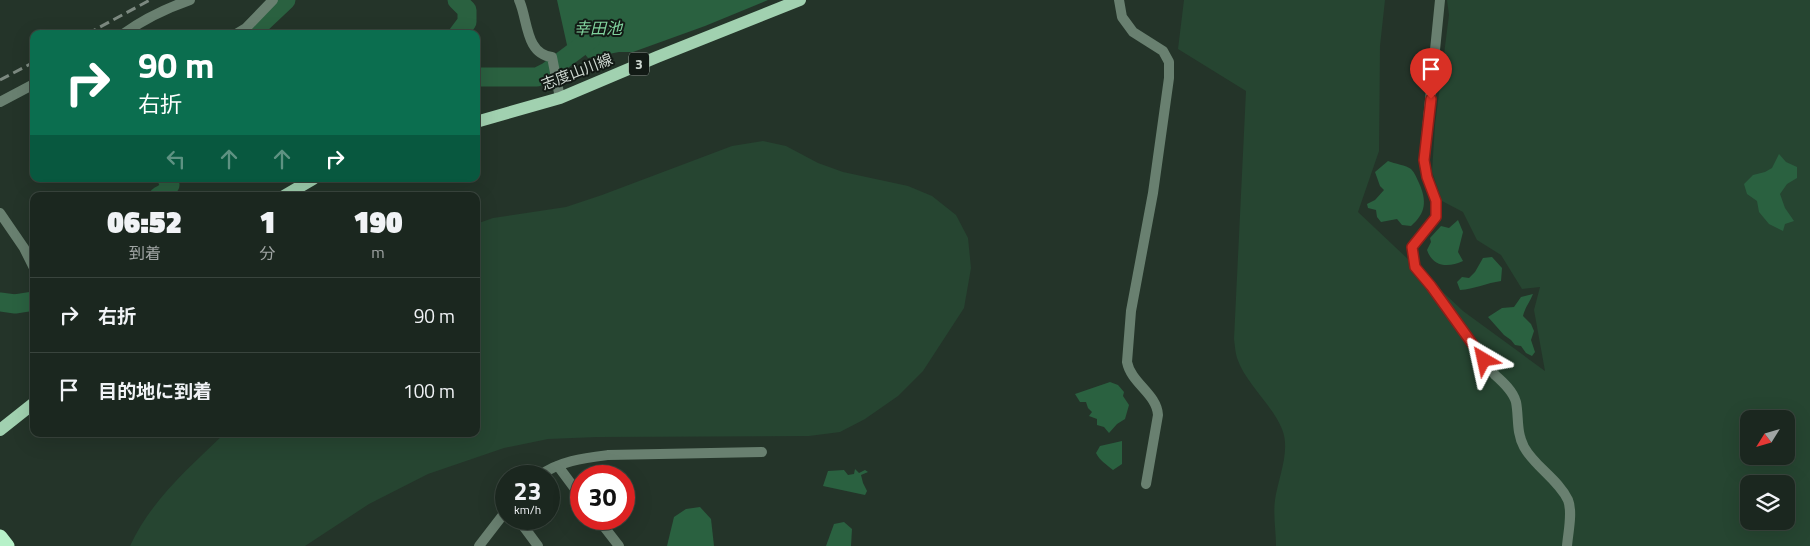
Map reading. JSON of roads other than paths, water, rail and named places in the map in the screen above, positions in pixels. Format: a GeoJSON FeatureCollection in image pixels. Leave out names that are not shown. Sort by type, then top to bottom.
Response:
{"type":"FeatureCollection","features":[{"type":"Feature","properties":{"kind":"highway"},"geometry":{"type":"LineString","coordinates":[[0,537],[7,546]]}},
{"type":"Feature","properties":{"kind":"main road","name":"志度山川線"},"geometry":{"type":"LineString","coordinates":[[480,121],[560,98],[800,0]]}},
{"type":"Feature","properties":{"kind":"main road"},"geometry":{"type":"LineString","coordinates":[[291,192],[308,182]]}},
{"type":"Feature","properties":{"kind":"main road"},"geometry":{"type":"LineString","coordinates":[[0,430],[30,405]]}},
{"type":"Feature","properties":{"kind":"street"},"geometry":{"type":"LineString","coordinates":[[129,30],[168,9],[190,0]]}},
{"type":"Feature","properties":{"kind":"street"},"geometry":{"type":"LineString","coordinates":[[242,30],[253,22],[273,0]]}},
{"type":"Feature","properties":{"kind":"street"},"geometry":{"type":"LineString","coordinates":[[519,0],[529,36],[536,50],[545,56],[552,57],[560,98]]}},
{"type":"Feature","properties":{"kind":"street"},"geometry":{"type":"LineString","coordinates":[[1119,0],[1122,17],[1133,32],[1163,51],[1169,62],[1169,78],[1154,193],[1131,311],[1128,362],[1129,371],[1158,407],[1146,484]]}},
{"type":"Feature","properties":{"kind":"street"},"geometry":{"type":"LineString","coordinates":[[1440,0],[1424,160],[1427,177],[1436,201],[1436,217],[1412,247],[1415,267],[1516,401],[1518,430],[1524,447],[1536,463],[1555,481],[1568,501],[1570,512],[1568,546]]}},
{"type":"Feature","properties":{"kind":"street"},"geometry":{"type":"LineString","coordinates":[[0,102],[30,86]]}},
{"type":"Feature","properties":{"kind":"street"},"geometry":{"type":"LineString","coordinates":[[0,213],[30,260]]}},
{"type":"Feature","properties":{"kind":"street"},"geometry":{"type":"LineString","coordinates":[[560,465],[585,457],[608,455],[762,452]]}},
{"type":"Feature","properties":{"kind":"street"},"geometry":{"type":"LineString","coordinates":[[560,469],[570,482]]}},
{"type":"Feature","properties":{"kind":"street"},"geometry":{"type":"LineString","coordinates":[[479,546],[495,526]]}},
{"type":"Feature","properties":{"kind":"street"},"geometry":{"type":"LineString","coordinates":[[526,530],[538,546]]}},
{"type":"Feature","properties":{"kind":"street"},"geometry":{"type":"LineString","coordinates":[[607,530],[619,546]]}},
{"type":"Feature","properties":{"kind":"water","name":"幸田池"},"geometry":{"type":"Polygon","coordinates":[[[557,0],[768,0],[705,26],[633,52],[619,52],[588,58],[583,52],[569,54],[557,0]]]}},
{"type":"Feature","properties":{"kind":"water"},"geometry":{"type":"Polygon","coordinates":[[[1779,154],[1786,162],[1797,167],[1797,178],[1787,184],[1780,194],[1785,208],[1794,221],[1785,224],[1783,231],[1769,224],[1759,212],[1757,201],[1747,194],[1744,184],[1753,175],[1772,168],[1779,154]]]}},
{"type":"Feature","properties":{"kind":"water"},"geometry":{"type":"Polygon","coordinates":[[[1388,161],[1411,169],[1422,189],[1424,206],[1420,216],[1411,226],[1402,225],[1397,219],[1381,222],[1377,217],[1376,210],[1368,208],[1367,204],[1375,200],[1384,190],[1380,186],[1375,172],[1388,161]]]}},
{"type":"Feature","properties":{"kind":"water"},"geometry":{"type":"Polygon","coordinates":[[[1458,220],[1463,232],[1458,252],[1463,261],[1452,265],[1437,263],[1427,250],[1431,242],[1430,238],[1441,226],[1449,228],[1458,220]]]}},
{"type":"Feature","properties":{"kind":"water"},"geometry":{"type":"Polygon","coordinates":[[[1492,257],[1502,268],[1501,281],[1460,290],[1457,282],[1462,277],[1469,278],[1483,258],[1492,257]]]}},
{"type":"Feature","properties":{"kind":"water"},"geometry":{"type":"Polygon","coordinates":[[[1533,294],[1523,316],[1531,324],[1534,331],[1531,340],[1535,352],[1532,356],[1526,353],[1521,346],[1515,345],[1488,317],[1502,308],[1514,307],[1521,297],[1533,294]]]}},
{"type":"Feature","properties":{"kind":"water"},"geometry":{"type":"Polygon","coordinates":[[[1110,382],[1118,385],[1124,392],[1123,396],[1129,405],[1125,419],[1117,424],[1109,433],[1104,427],[1097,425],[1097,419],[1089,416],[1092,412],[1086,402],[1080,402],[1075,394],[1110,382]]]}},
{"type":"Feature","properties":{"kind":"water"},"geometry":{"type":"Polygon","coordinates":[[[1122,441],[1122,464],[1113,470],[1096,453],[1100,446],[1122,441]]]}},
{"type":"Feature","properties":{"kind":"water"},"geometry":{"type":"Polygon","coordinates":[[[855,469],[859,473],[865,470],[868,472],[861,475],[867,491],[865,495],[823,486],[828,471],[844,470],[848,475],[854,474],[855,469]]]}},
{"type":"Feature","properties":{"kind":"water"},"geometry":{"type":"Polygon","coordinates":[[[700,507],[711,519],[714,546],[667,546],[674,517],[686,509],[700,507]]]}},
{"type":"Feature","properties":{"kind":"water"},"geometry":{"type":"Polygon","coordinates":[[[844,522],[852,529],[851,546],[826,546],[834,524],[844,522]]]}},
{"type":"Feature","properties":{"kind":"waterway"},"geometry":{"type":"LineString","coordinates":[[254,30],[286,0]]}},
{"type":"Feature","properties":{"kind":"waterway"},"geometry":{"type":"LineString","coordinates":[[457,0],[467,10],[467,22],[461,30]]}},
{"type":"Feature","properties":{"kind":"waterway"},"geometry":{"type":"LineString","coordinates":[[480,77],[537,77],[547,72],[591,39]]}},
{"type":"Feature","properties":{"kind":"waterway"},"geometry":{"type":"LineString","coordinates":[[166,192],[170,185],[168,182]]}},
{"type":"Feature","properties":{"kind":"waterway"},"geometry":{"type":"LineString","coordinates":[[0,302],[15,304],[30,302]]}},
{"type":"Feature","properties":{"kind":"railway"},"geometry":{"type":"LineString","coordinates":[[94,30],[150,0]]}},
{"type":"Feature","properties":{"kind":"railway"},"geometry":{"type":"LineString","coordinates":[[0,80],[30,64]]}}]}
